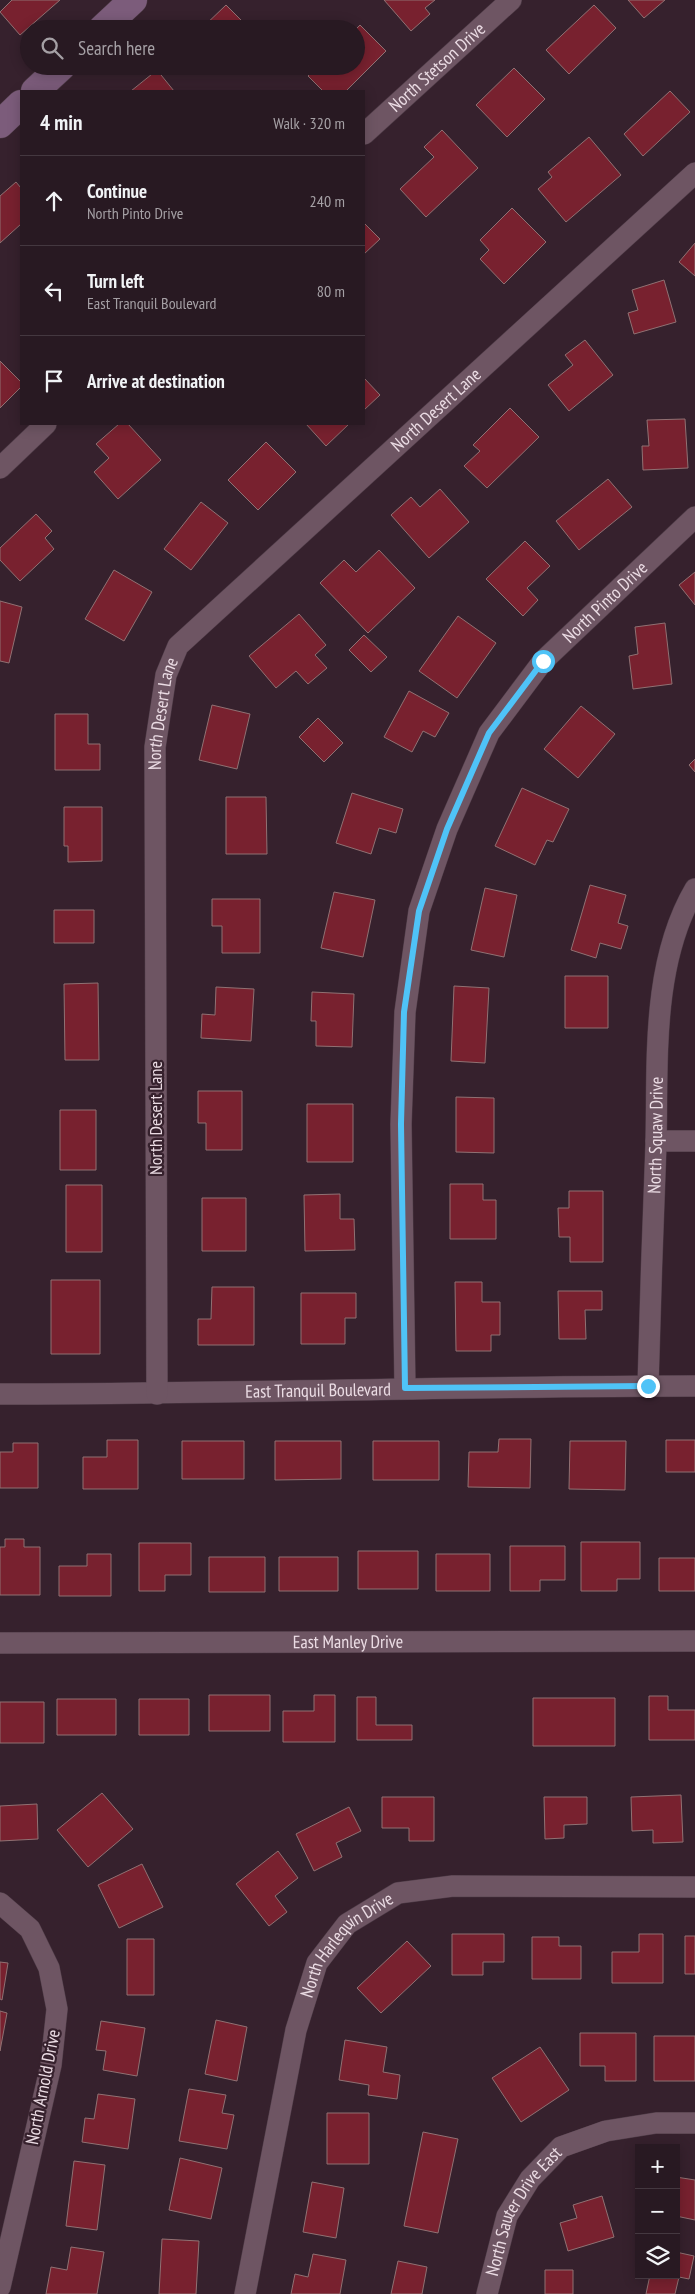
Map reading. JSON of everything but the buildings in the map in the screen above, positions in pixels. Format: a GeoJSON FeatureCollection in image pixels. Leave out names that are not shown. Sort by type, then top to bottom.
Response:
{"type":"FeatureCollection","features":[{"type":"Feature","properties":{"kind":"main road"},"geometry":{"type":"LineString","coordinates":[[112,20],[133,0]]}},
{"type":"Feature","properties":{"kind":"main road"},"geometry":{"type":"LineString","coordinates":[[36,90],[52,75]]}},
{"type":"Feature","properties":{"kind":"main road"},"geometry":{"type":"LineString","coordinates":[[0,124],[20,105]]}},
{"type":"Feature","properties":{"kind":"street","name":"North Stetson Drive"},"geometry":{"type":"LineString","coordinates":[[365,133],[511,0]]}},
{"type":"Feature","properties":{"kind":"street","name":"North Desert Lane"},"geometry":{"type":"LineString","coordinates":[[157,1394],[155,747],[166,674],[178,646],[695,173]]}},
{"type":"Feature","properties":{"kind":"street"},"geometry":{"type":"LineString","coordinates":[[0,468],[45,425]]}},
{"type":"Feature","properties":{"kind":"street","name":"North Pinto Drive"},"geometry":{"type":"LineString","coordinates":[[405,1388],[401,1124],[404,1012],[419,911],[447,829],[489,733],[543,661],[695,517]]}},
{"type":"Feature","properties":{"kind":"street","name":"North Squaw Drive"},"geometry":{"type":"LineString","coordinates":[[648,1386],[658,1017],[671,953],[687,903],[695,889]]}},
{"type":"Feature","properties":{"kind":"street"},"geometry":{"type":"LineString","coordinates":[[656,1140],[695,1141]]}},
{"type":"Feature","properties":{"kind":"street","name":"East Tranquil Boulevard"},"geometry":{"type":"LineString","coordinates":[[0,1394],[157,1394],[405,1388],[695,1386]]}},
{"type":"Feature","properties":{"kind":"street","name":"East Manley Drive"},"geometry":{"type":"LineString","coordinates":[[0,1643],[695,1641]]}},
{"type":"Feature","properties":{"kind":"street","name":"North Harlequin Drive"},"geometry":{"type":"LineString","coordinates":[[245,2294],[296,2030],[317,1963],[347,1924],[398,1893],[453,1886],[695,1887]]}},
{"type":"Feature","properties":{"kind":"street","name":"North Arnold Drive"},"geometry":{"type":"LineString","coordinates":[[0,1903],[30,1929],[49,1968],[57,2009],[52,2065],[0,2287]]}},
{"type":"Feature","properties":{"kind":"street","name":"North Sauter Drive East"},"geometry":{"type":"LineString","coordinates":[[486,2294],[507,2216],[530,2179],[561,2147],[606,2131],[656,2123],[695,2123]]}},
{"type":"Feature","properties":{"kind":"route"},"geometry":{"type":"LineString","coordinates":[[543,661],[489,733],[447,829],[419,911],[404,1012],[401,1124],[405,1388],[648,1386]]}}]}
